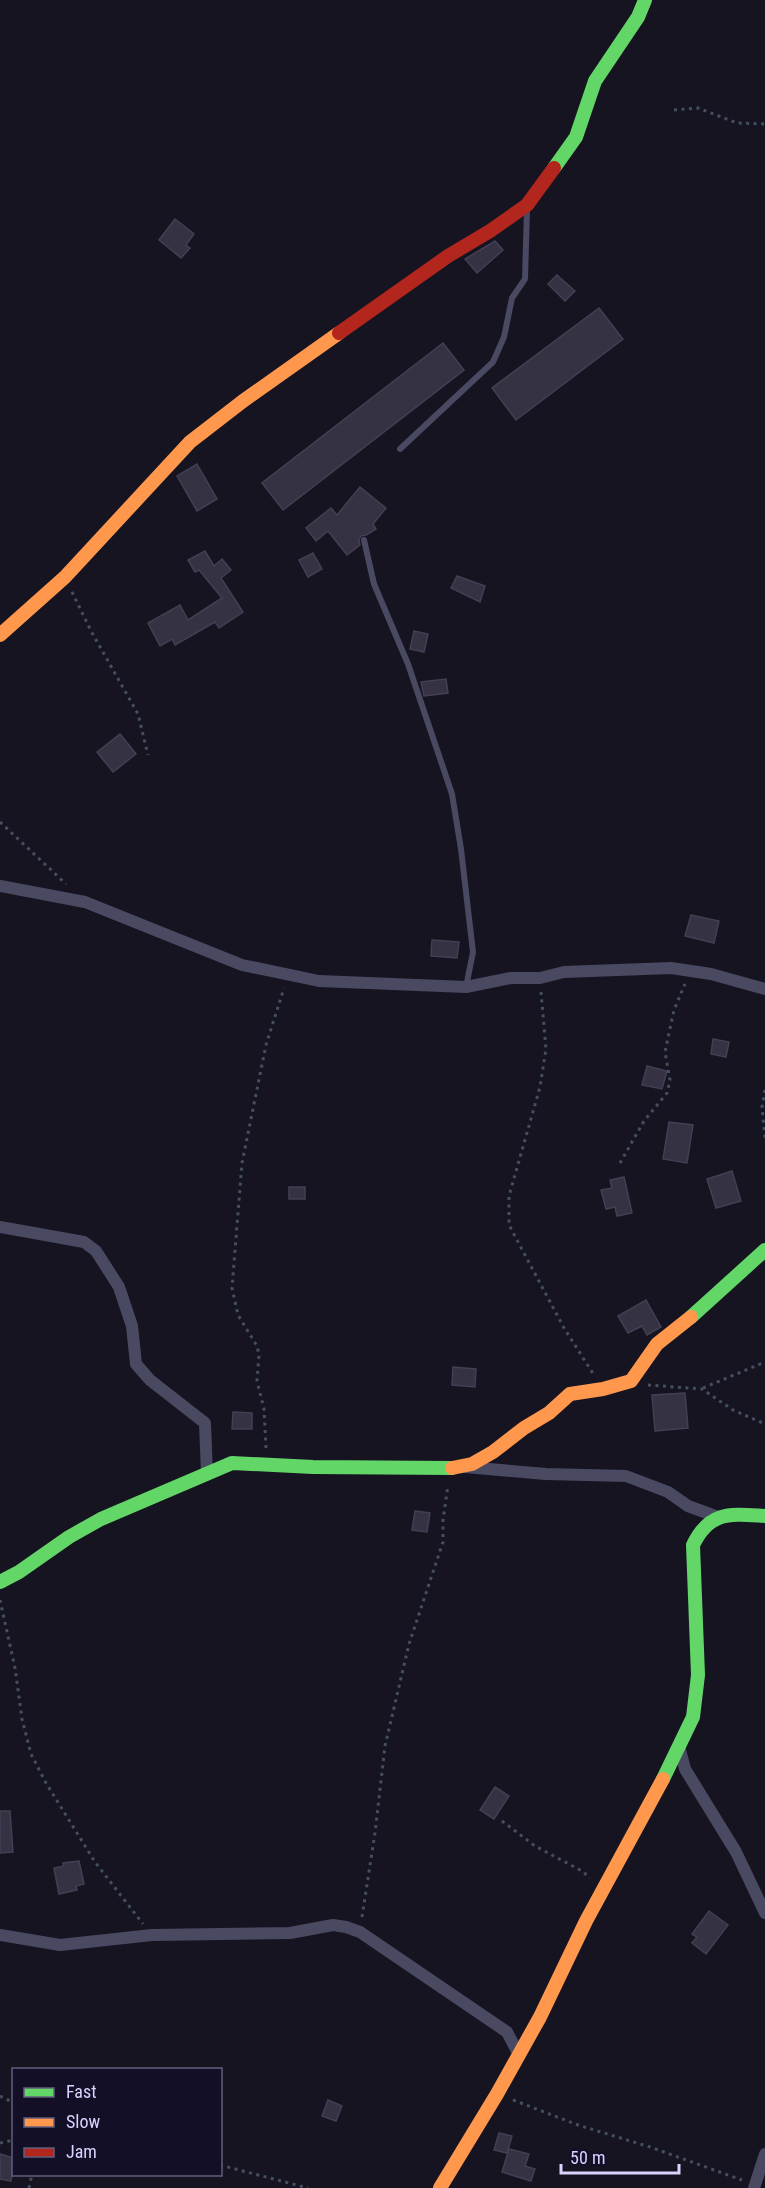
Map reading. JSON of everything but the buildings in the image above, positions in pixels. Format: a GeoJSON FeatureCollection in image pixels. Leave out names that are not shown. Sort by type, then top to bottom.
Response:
{"type":"FeatureCollection","features":[{"type":"Feature","properties":{"kind":"street"},"geometry":{"type":"LineString","coordinates":[[0,634],[65,577],[190,442],[243,401],[448,256],[527,205],[576,137],[594,81],[638,16],[645,0]]}},
{"type":"Feature","properties":{"kind":"street"},"geometry":{"type":"LineString","coordinates":[[0,886],[85,902],[242,965],[319,981],[466,987],[511,978],[540,978],[564,972],[671,968],[711,974],[765,989]]}},
{"type":"Feature","properties":{"kind":"street"},"geometry":{"type":"LineString","coordinates":[[0,1227],[84,1242],[96,1251],[118,1287],[132,1326],[136,1364],[150,1380],[205,1423],[207,1474]]}},
{"type":"Feature","properties":{"kind":"street"},"geometry":{"type":"LineString","coordinates":[[455,1467],[472,1464],[493,1452],[524,1428],[549,1413],[570,1394],[603,1389],[631,1381],[657,1344],[693,1316],[765,1250]]}},
{"type":"Feature","properties":{"kind":"street"},"geometry":{"type":"LineString","coordinates":[[0,1582],[101,1519],[232,1463],[313,1467],[455,1467],[546,1474],[626,1476],[668,1492],[688,1506],[718,1517]]}},
{"type":"Feature","properties":{"kind":"street"},"geometry":{"type":"LineString","coordinates":[[440,2188],[540,2017],[603,1889],[693,1717],[698,1675],[693,1545],[699,1530],[709,1521],[725,1515],[765,1516]]}},
{"type":"Feature","properties":{"kind":"street"},"geometry":{"type":"LineString","coordinates":[[679,1746],[685,1769],[736,1852],[765,1913]]}},
{"type":"Feature","properties":{"kind":"street"},"geometry":{"type":"LineString","coordinates":[[0,1935],[60,1945],[152,1935],[290,1933],[333,1925],[346,1927],[360,1932],[507,2032],[519,2055]]}},
{"type":"Feature","properties":{"kind":"street"},"geometry":{"type":"LineString","coordinates":[[755,2184],[765,2154]]}},
{"type":"Feature","properties":{"kind":"lane"},"geometry":{"type":"LineString","coordinates":[[400,449],[493,362],[504,338],[512,298],[525,279],[527,205]]}},
{"type":"Feature","properties":{"kind":"lane"},"geometry":{"type":"LineString","coordinates":[[364,540],[374,584],[408,664],[452,794],[461,849],[472,952],[466,987]]}},
{"type":"Feature","properties":{"kind":"path"},"geometry":{"type":"LineString","coordinates":[[674,111],[698,108],[737,123],[765,124]]}},
{"type":"Feature","properties":{"kind":"path"},"geometry":{"type":"LineString","coordinates":[[65,577],[91,631],[138,714],[148,755]]}},
{"type":"Feature","properties":{"kind":"path"},"geometry":{"type":"LineString","coordinates":[[0,822],[85,902]]}},
{"type":"Feature","properties":{"kind":"path"},"geometry":{"type":"LineString","coordinates":[[620,1162],[645,1121],[667,1093],[670,1080],[665,1052],[674,1010],[690,971]]}},
{"type":"Feature","properties":{"kind":"path"},"geometry":{"type":"LineString","coordinates":[[267,1464],[264,1409],[257,1381],[260,1355],[238,1315],[232,1288],[242,1163],[266,1045],[288,975]]}},
{"type":"Feature","properties":{"kind":"path"},"geometry":{"type":"LineString","coordinates":[[540,978],[546,1049],[540,1087],[509,1196],[509,1225],[564,1328],[603,1389]]}},
{"type":"Feature","properties":{"kind":"path"},"geometry":{"type":"LineString","coordinates":[[765,1090],[762,1107],[765,1138]]}},
{"type":"Feature","properties":{"kind":"path"},"geometry":{"type":"LineString","coordinates":[[631,1381],[654,1386],[702,1389],[765,1362]]}},
{"type":"Feature","properties":{"kind":"path"},"geometry":{"type":"LineString","coordinates":[[702,1389],[733,1410],[765,1424]]}},
{"type":"Feature","properties":{"kind":"path"},"geometry":{"type":"LineString","coordinates":[[360,1932],[385,1746],[409,1644],[443,1542],[442,1520],[455,1467]]}},
{"type":"Feature","properties":{"kind":"path"},"geometry":{"type":"LineString","coordinates":[[0,1600],[15,1668],[22,1719],[31,1754],[46,1783],[95,1862],[152,1935]]}},
{"type":"Feature","properties":{"kind":"path"},"geometry":{"type":"LineString","coordinates":[[502,1821],[553,1856],[582,1871],[603,1889]]}},
{"type":"Feature","properties":{"kind":"path"},"geometry":{"type":"LineString","coordinates":[[497,2094],[578,2125],[651,2147],[755,2184]]}},
{"type":"Feature","properties":{"kind":"path"},"geometry":{"type":"LineString","coordinates":[[222,2166],[308,2188]]}},
{"type":"Feature","properties":{"kind":"traffic: fast"},"geometry":{"type":"LineString","coordinates":[[554,168],[576,137],[595,81],[638,17],[645,0]]}},
{"type":"Feature","properties":{"kind":"traffic: fast"},"geometry":{"type":"LineString","coordinates":[[691,1317],[765,1250]]}},
{"type":"Feature","properties":{"kind":"traffic: fast"},"geometry":{"type":"LineString","coordinates":[[0,1582],[101,1519],[232,1463],[313,1467],[452,1468]]}},
{"type":"Feature","properties":{"kind":"traffic: fast"},"geometry":{"type":"LineString","coordinates":[[663,1779],[693,1717],[698,1675],[693,1545],[707,1525],[714,1520],[732,1515],[765,1516]]}},
{"type":"Feature","properties":{"kind":"traffic: slow"},"geometry":{"type":"LineString","coordinates":[[0,635],[65,577],[190,442],[339,333]]}},
{"type":"Feature","properties":{"kind":"traffic: slow"},"geometry":{"type":"LineString","coordinates":[[452,1468],[472,1464],[493,1452],[524,1428],[549,1413],[570,1394],[603,1389],[631,1381],[657,1344],[691,1317]]}},
{"type":"Feature","properties":{"kind":"traffic: slow"},"geometry":{"type":"LineString","coordinates":[[440,2188],[540,2017],[586,1921],[663,1779]]}},
{"type":"Feature","properties":{"kind":"traffic: jam"},"geometry":{"type":"LineString","coordinates":[[339,333],[448,256],[527,205],[554,168]]}}]}
